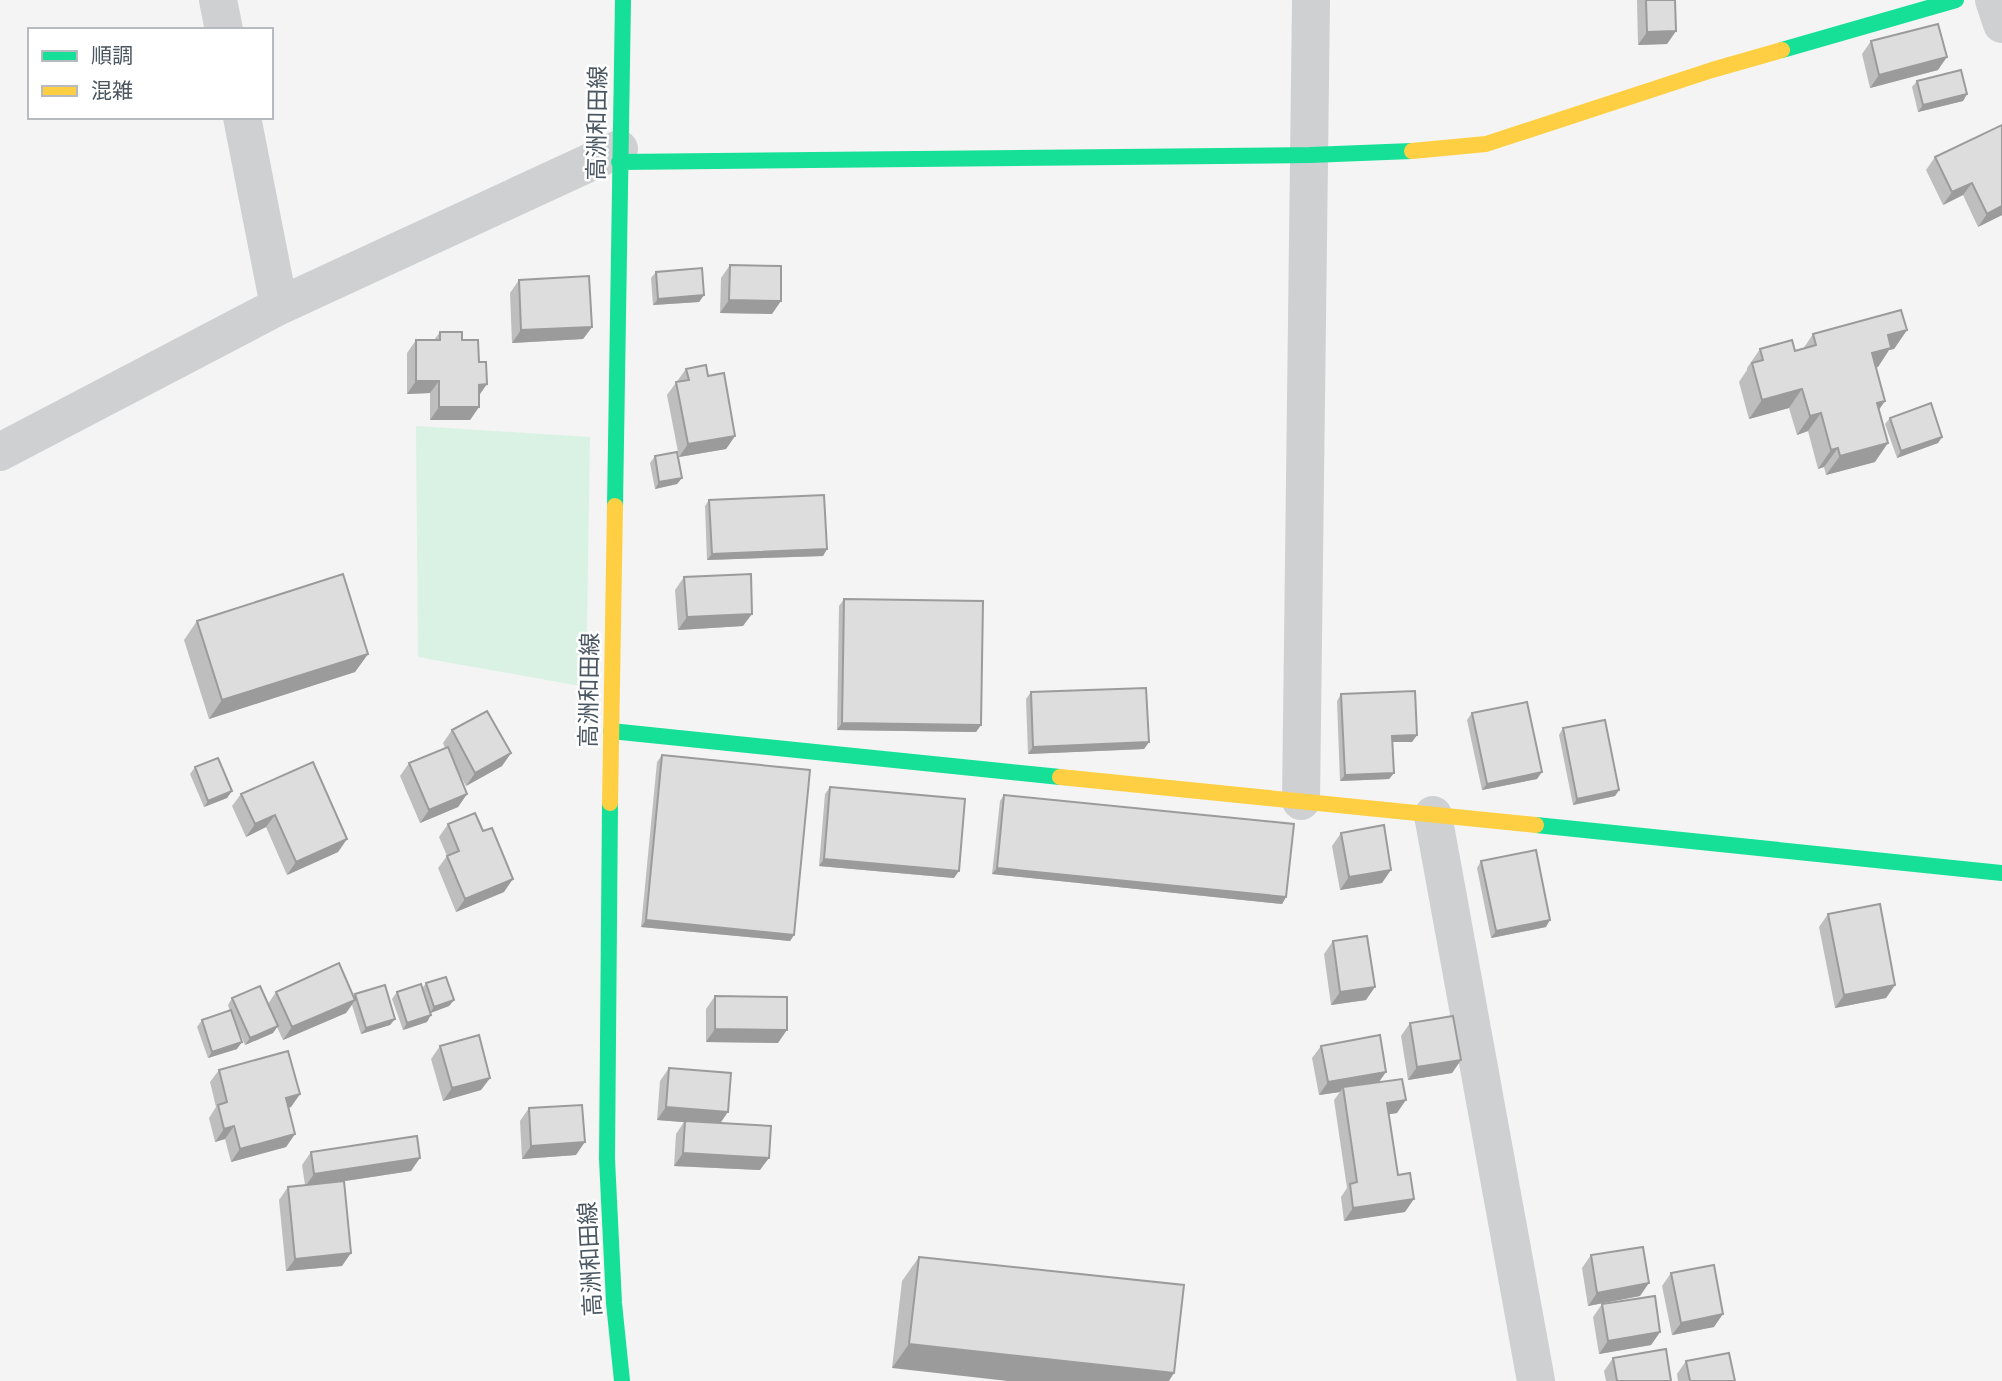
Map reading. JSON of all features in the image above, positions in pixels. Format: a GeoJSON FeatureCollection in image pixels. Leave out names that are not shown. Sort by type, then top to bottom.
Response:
{"type":"FeatureCollection","features":[{"type":"Feature","properties":{"kind":"street"},"geometry":{"type":"LineString","coordinates":[[218,0],[224,28]]}},
{"type":"Feature","properties":{"kind":"street","name":"高洲和田線"},"geometry":{"type":"LineString","coordinates":[[622,1381],[614,1303],[607,1159],[623,0]]}},
{"type":"Feature","properties":{"kind":"street"},"geometry":{"type":"LineString","coordinates":[[1301,801],[1311,0]]}},
{"type":"Feature","properties":{"kind":"street"},"geometry":{"type":"LineString","coordinates":[[0,452],[279,306],[619,156],[1310,155],[1411,151],[1486,144],[1712,70],[1956,0]]}},
{"type":"Feature","properties":{"kind":"street"},"geometry":{"type":"LineString","coordinates":[[1994,0],[2002,24]]}},
{"type":"Feature","properties":{"kind":"street"},"geometry":{"type":"LineString","coordinates":[[242,119],[279,306]]}},
{"type":"Feature","properties":{"kind":"street"},"geometry":{"type":"LineString","coordinates":[[611,731],[2002,873]]}},
{"type":"Feature","properties":{"kind":"street"},"geometry":{"type":"LineString","coordinates":[[1433,815],[1536,1381]]}},
{"type":"Feature","properties":{"kind":"green space"},"geometry":{"type":"Polygon","coordinates":[[[416,426],[590,437],[586,687],[418,657],[416,426]]]}},
{"type":"Feature","properties":{"kind":"building"},"geometry":{"type":"Polygon","coordinates":[[[1646,0],[1675,0],[1676,31],[1647,32],[1646,0]]]}},
{"type":"Feature","properties":{"kind":"building"},"geometry":{"type":"Polygon","coordinates":[[[1938,24],[1947,57],[1879,75],[1871,41],[1938,24]]]}},
{"type":"Feature","properties":{"kind":"building"},"geometry":{"type":"Polygon","coordinates":[[[1961,70],[1967,94],[1923,105],[1917,81],[1961,70]]]}},
{"type":"Feature","properties":{"kind":"building"},"geometry":{"type":"Polygon","coordinates":[[[2002,125],[2002,206],[1987,214],[1972,183],[1952,192],[1935,157],[2002,125]]]}},
{"type":"Feature","properties":{"kind":"building"},"geometry":{"type":"Polygon","coordinates":[[[730,265],[781,266],[781,301],[729,300],[730,265]]]}},
{"type":"Feature","properties":{"kind":"building"},"geometry":{"type":"Polygon","coordinates":[[[702,268],[704,295],[658,299],[656,272],[702,268]]]}},
{"type":"Feature","properties":{"kind":"building"},"geometry":{"type":"Polygon","coordinates":[[[589,276],[592,327],[521,330],[519,280],[589,276]]]}},
{"type":"Feature","properties":{"kind":"building"},"geometry":{"type":"Polygon","coordinates":[[[1901,310],[1907,330],[1888,335],[1891,348],[1872,353],[1885,401],[1877,403],[1888,443],[1840,456],[1838,448],[1831,450],[1821,413],[1810,416],[1802,389],[1762,400],[1752,363],[1763,360],[1760,349],[1792,340],[1795,351],[1816,345],[1813,334],[1901,310]]]}},
{"type":"Feature","properties":{"kind":"building"},"geometry":{"type":"Polygon","coordinates":[[[440,332],[462,332],[462,340],[478,340],[479,362],[486,362],[487,384],[479,385],[479,407],[439,407],[439,381],[416,381],[416,340],[440,340],[440,332]]]}},
{"type":"Feature","properties":{"kind":"building"},"geometry":{"type":"Polygon","coordinates":[[[706,365],[708,376],[724,373],[735,436],[688,444],[676,382],[689,380],[686,369],[706,365]]]}},
{"type":"Feature","properties":{"kind":"building"},"geometry":{"type":"Polygon","coordinates":[[[1931,403],[1942,437],[1901,451],[1890,418],[1931,403]]]}},
{"type":"Feature","properties":{"kind":"building"},"geometry":{"type":"Polygon","coordinates":[[[677,452],[682,478],[659,482],[655,456],[677,452]]]}},
{"type":"Feature","properties":{"kind":"building"},"geometry":{"type":"Polygon","coordinates":[[[824,495],[827,549],[712,554],[709,500],[824,495]]]}},
{"type":"Feature","properties":{"kind":"building"},"geometry":{"type":"Polygon","coordinates":[[[343,574],[368,654],[222,700],[197,621],[343,574]]]}},
{"type":"Feature","properties":{"kind":"building"},"geometry":{"type":"Polygon","coordinates":[[[751,574],[752,614],[687,617],[684,577],[751,574]]]}},
{"type":"Feature","properties":{"kind":"building"},"geometry":{"type":"Polygon","coordinates":[[[844,599],[983,601],[981,725],[842,723],[844,599]]]}},
{"type":"Feature","properties":{"kind":"building"},"geometry":{"type":"Polygon","coordinates":[[[1146,688],[1149,742],[1033,747],[1031,692],[1146,688]]]}},
{"type":"Feature","properties":{"kind":"building"},"geometry":{"type":"Polygon","coordinates":[[[1415,691],[1417,735],[1392,736],[1394,773],[1345,775],[1341,694],[1415,691]]]}},
{"type":"Feature","properties":{"kind":"building"},"geometry":{"type":"Polygon","coordinates":[[[1527,702],[1542,772],[1487,784],[1472,713],[1527,702]]]}},
{"type":"Feature","properties":{"kind":"building"},"geometry":{"type":"Polygon","coordinates":[[[487,711],[511,753],[475,773],[452,730],[487,711]]]}},
{"type":"Feature","properties":{"kind":"building"},"geometry":{"type":"Polygon","coordinates":[[[1605,720],[1619,790],[1577,799],[1563,728],[1605,720]]]}},
{"type":"Feature","properties":{"kind":"building"},"geometry":{"type":"Polygon","coordinates":[[[448,747],[467,794],[429,810],[409,763],[448,747]]]}},
{"type":"Feature","properties":{"kind":"building"},"geometry":{"type":"Polygon","coordinates":[[[662,755],[810,770],[794,935],[646,920],[662,755]]]}},
{"type":"Feature","properties":{"kind":"building"},"geometry":{"type":"Polygon","coordinates":[[[218,758],[232,791],[208,801],[195,767],[218,758]]]}},
{"type":"Feature","properties":{"kind":"building"},"geometry":{"type":"Polygon","coordinates":[[[313,762],[347,839],[296,862],[275,815],[255,824],[241,794],[313,762]]]}},
{"type":"Feature","properties":{"kind":"building"},"geometry":{"type":"Polygon","coordinates":[[[830,787],[965,799],[959,871],[824,859],[830,787]]]}},
{"type":"Feature","properties":{"kind":"building"},"geometry":{"type":"Polygon","coordinates":[[[1004,795],[1294,824],[1286,897],[997,868],[1004,795]]]}},
{"type":"Feature","properties":{"kind":"building"},"geometry":{"type":"Polygon","coordinates":[[[475,813],[483,831],[492,828],[513,879],[465,899],[447,856],[459,851],[448,824],[475,813]]]}},
{"type":"Feature","properties":{"kind":"building"},"geometry":{"type":"Polygon","coordinates":[[[1384,825],[1391,870],[1349,877],[1341,833],[1384,825]]]}},
{"type":"Feature","properties":{"kind":"building"},"geometry":{"type":"Polygon","coordinates":[[[1536,850],[1550,920],[1496,931],[1481,861],[1536,850]]]}},
{"type":"Feature","properties":{"kind":"building"},"geometry":{"type":"Polygon","coordinates":[[[1880,904],[1895,985],[1844,995],[1828,914],[1880,904]]]}},
{"type":"Feature","properties":{"kind":"building"},"geometry":{"type":"Polygon","coordinates":[[[1367,936],[1375,987],[1340,992],[1333,941],[1367,936]]]}},
{"type":"Feature","properties":{"kind":"building"},"geometry":{"type":"Polygon","coordinates":[[[339,963],[355,1000],[292,1027],[276,992],[339,963]]]}},
{"type":"Feature","properties":{"kind":"building"},"geometry":{"type":"Polygon","coordinates":[[[446,977],[454,1000],[434,1007],[426,983],[446,977]]]}},
{"type":"Feature","properties":{"kind":"building"},"geometry":{"type":"Polygon","coordinates":[[[421,984],[431,1015],[407,1023],[397,992],[421,984]]]}},
{"type":"Feature","properties":{"kind":"building"},"geometry":{"type":"Polygon","coordinates":[[[385,985],[395,1019],[366,1028],[355,994],[385,985]]]}},
{"type":"Feature","properties":{"kind":"building"},"geometry":{"type":"Polygon","coordinates":[[[260,986],[278,1026],[250,1038],[232,998],[260,986]]]}},
{"type":"Feature","properties":{"kind":"building"},"geometry":{"type":"Polygon","coordinates":[[[715,996],[787,997],[787,1030],[715,1029],[715,996]]]}},
{"type":"Feature","properties":{"kind":"building"},"geometry":{"type":"Polygon","coordinates":[[[231,1010],[242,1042],[212,1052],[202,1020],[231,1010]]]}},
{"type":"Feature","properties":{"kind":"building"},"geometry":{"type":"Polygon","coordinates":[[[1453,1016],[1461,1060],[1417,1067],[1410,1023],[1453,1016]]]}},
{"type":"Feature","properties":{"kind":"building"},"geometry":{"type":"Polygon","coordinates":[[[479,1035],[490,1078],[452,1088],[440,1046],[479,1035]]]}},
{"type":"Feature","properties":{"kind":"building"},"geometry":{"type":"Polygon","coordinates":[[[1380,1035],[1386,1072],[1328,1082],[1321,1046],[1380,1035]]]}},
{"type":"Feature","properties":{"kind":"building"},"geometry":{"type":"Polygon","coordinates":[[[288,1051],[300,1094],[286,1098],[295,1134],[240,1149],[234,1126],[224,1129],[218,1105],[227,1102],[219,1070],[288,1051]]]}},
{"type":"Feature","properties":{"kind":"building"},"geometry":{"type":"Polygon","coordinates":[[[669,1068],[731,1073],[728,1112],[666,1107],[669,1068]]]}},
{"type":"Feature","properties":{"kind":"building"},"geometry":{"type":"Polygon","coordinates":[[[1402,1079],[1406,1100],[1387,1103],[1398,1175],[1410,1173],[1414,1199],[1353,1208],[1350,1184],[1357,1182],[1343,1087],[1402,1079]]]}},
{"type":"Feature","properties":{"kind":"building"},"geometry":{"type":"Polygon","coordinates":[[[582,1105],[585,1142],[531,1146],[529,1108],[582,1105]]]}},
{"type":"Feature","properties":{"kind":"building"},"geometry":{"type":"Polygon","coordinates":[[[685,1121],[771,1126],[769,1158],[683,1153],[685,1121]]]}},
{"type":"Feature","properties":{"kind":"building"},"geometry":{"type":"Polygon","coordinates":[[[417,1136],[420,1158],[314,1174],[311,1152],[417,1136]]]}},
{"type":"Feature","properties":{"kind":"building"},"geometry":{"type":"Polygon","coordinates":[[[344,1181],[351,1253],[295,1259],[288,1187],[344,1181]]]}},
{"type":"Feature","properties":{"kind":"building"},"geometry":{"type":"Polygon","coordinates":[[[1643,1247],[1649,1283],[1597,1293],[1591,1255],[1643,1247]]]}},
{"type":"Feature","properties":{"kind":"building"},"geometry":{"type":"Polygon","coordinates":[[[919,1257],[1184,1285],[1174,1373],[909,1344],[919,1257]]]}},
{"type":"Feature","properties":{"kind":"building"},"geometry":{"type":"Polygon","coordinates":[[[1714,1265],[1723,1314],[1681,1323],[1671,1273],[1714,1265]]]}},
{"type":"Feature","properties":{"kind":"building"},"geometry":{"type":"Polygon","coordinates":[[[1655,1296],[1660,1332],[1608,1341],[1602,1304],[1655,1296]]]}},
{"type":"Feature","properties":{"kind":"building"},"geometry":{"type":"Polygon","coordinates":[[[1666,1349],[1671,1381],[1617,1381],[1613,1358],[1666,1349]]]}},
{"type":"Feature","properties":{"kind":"building"},"geometry":{"type":"Polygon","coordinates":[[[1729,1353],[1735,1381],[1690,1381],[1686,1361],[1729,1353]]]}},
{"type":"Feature","properties":{"kind":"traffic: fast"},"geometry":{"type":"LineString","coordinates":[[615,506],[623,0]]}},
{"type":"Feature","properties":{"kind":"traffic: fast"},"geometry":{"type":"LineString","coordinates":[[1782,50],[1956,0]]}},
{"type":"Feature","properties":{"kind":"traffic: fast"},"geometry":{"type":"LineString","coordinates":[[619,162],[1310,155],[1412,151]]}},
{"type":"Feature","properties":{"kind":"traffic: fast"},"geometry":{"type":"LineString","coordinates":[[611,731],[1060,777]]}},
{"type":"Feature","properties":{"kind":"traffic: fast"},"geometry":{"type":"LineString","coordinates":[[610,803],[607,1159],[614,1303],[622,1381]]}},
{"type":"Feature","properties":{"kind":"traffic: fast"},"geometry":{"type":"LineString","coordinates":[[1536,825],[2002,873]]}},
{"type":"Feature","properties":{"kind":"traffic: slow"},"geometry":{"type":"LineString","coordinates":[[1412,151],[1486,144],[1712,70],[1782,50]]}},
{"type":"Feature","properties":{"kind":"traffic: slow"},"geometry":{"type":"LineString","coordinates":[[610,803],[615,506]]}},
{"type":"Feature","properties":{"kind":"traffic: slow"},"geometry":{"type":"LineString","coordinates":[[1060,777],[1536,825]]}}]}
